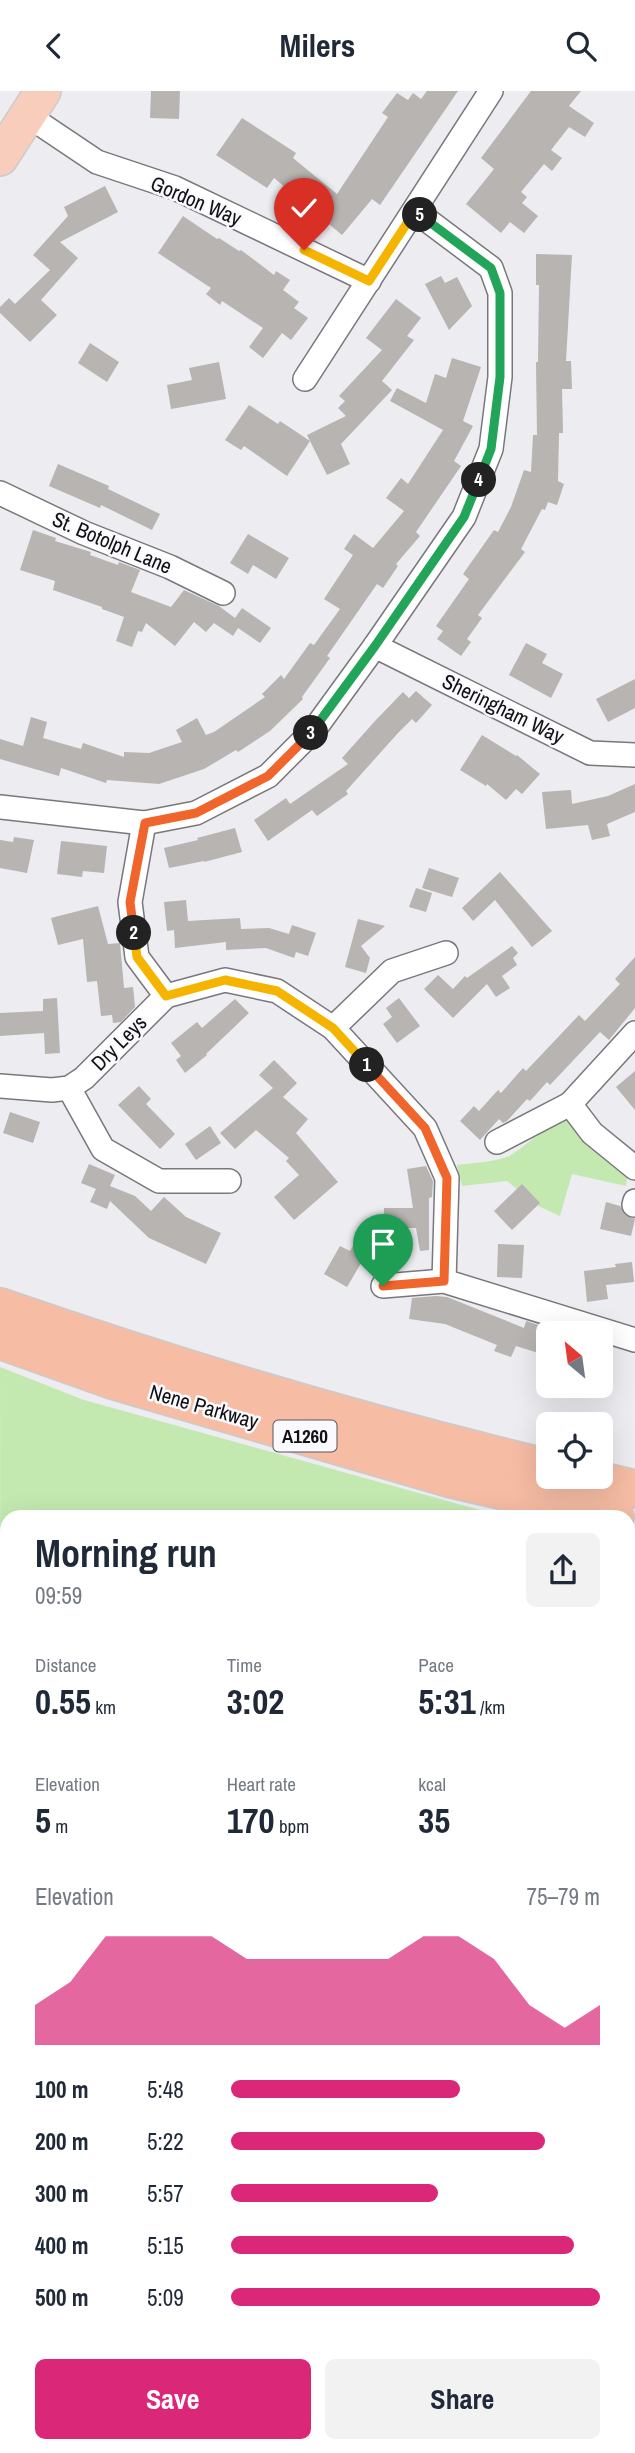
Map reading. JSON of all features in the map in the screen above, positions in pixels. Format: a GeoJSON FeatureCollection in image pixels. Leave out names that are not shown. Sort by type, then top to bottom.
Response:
{"type":"FeatureCollection","features":[{"type":"Feature","properties":{"kind":"highway","name":"Nene Parkway"},"geometry":{"type":"LineString","coordinates":[[0,1307],[121,1349],[462,1448],[536,1465]]}},
{"type":"Feature","properties":{"kind":"highway","name":"Nene Parkway"},"geometry":{"type":"LineString","coordinates":[[0,1340],[113,1380],[439,1475],[586,1510]]}},
{"type":"Feature","properties":{"kind":"highway"},"geometry":{"type":"LineString","coordinates":[[613,1484],[635,1489]]}},
{"type":"Feature","properties":{"kind":"main road"},"geometry":{"type":"LineString","coordinates":[[0,158],[35,103]]}},
{"type":"Feature","properties":{"kind":"street"},"geometry":{"type":"LineString","coordinates":[[305,379],[491,91]]}},
{"type":"Feature","properties":{"kind":"street","name":"Gordon Way"},"geometry":{"type":"LineString","coordinates":[[35,103],[97,162],[175,188],[369,281]]}},
{"type":"Feature","properties":{"kind":"street"},"geometry":{"type":"LineString","coordinates":[[0,807],[145,823],[196,813],[268,776],[314,730],[375,646],[464,517],[491,449],[500,377],[500,293],[491,268],[415,211]]}},
{"type":"Feature","properties":{"kind":"street","name":"St. Botolph Lane"},"geometry":{"type":"LineString","coordinates":[[0,492],[84,533],[170,567],[223,593]]}},
{"type":"Feature","properties":{"kind":"street","name":"Sheringham Way"},"geometry":{"type":"LineString","coordinates":[[375,646],[590,753],[635,755]]}},
{"type":"Feature","properties":{"kind":"street"},"geometry":{"type":"LineString","coordinates":[[145,823],[130,902],[137,957],[166,996]]}},
{"type":"Feature","properties":{"kind":"street"},"geometry":{"type":"LineString","coordinates":[[333,1028],[392,971],[446,953]]}},
{"type":"Feature","properties":{"kind":"street","name":"Dry Leys"},"geometry":{"type":"LineString","coordinates":[[69,1088],[84,1078],[166,996],[225,980],[277,991],[333,1028],[425,1128],[447,1178],[444,1281]]}},
{"type":"Feature","properties":{"kind":"street"},"geometry":{"type":"LineString","coordinates":[[497,1142],[570,1104],[635,1033]]}},
{"type":"Feature","properties":{"kind":"street"},"geometry":{"type":"LineString","coordinates":[[0,1086],[52,1090],[69,1088],[103,1149],[159,1181],[229,1181]]}},
{"type":"Feature","properties":{"kind":"street"},"geometry":{"type":"LineString","coordinates":[[570,1104],[592,1133],[635,1168]]}},
{"type":"Feature","properties":{"kind":"street"},"geometry":{"type":"LineString","coordinates":[[383,1286],[444,1281],[635,1340]]}},
{"type":"Feature","properties":{"kind":"green space"},"geometry":{"type":"Polygon","coordinates":[[[572,1119],[628,1172],[626,1186],[572,1174],[560,1216],[538,1206],[507,1181],[462,1186],[457,1165],[492,1161],[511,1155],[554,1124],[572,1119]]]}},
{"type":"Feature","properties":{"kind":"green space"},"geometry":{"type":"Polygon","coordinates":[[[0,1367],[84,1400],[480,1510],[0,1510],[0,1367]]]}},
{"type":"Feature","properties":{"kind":"building"},"geometry":{"type":"Polygon","coordinates":[[[151,91],[180,91],[179,119],[150,118],[151,91]]]}},
{"type":"Feature","properties":{"kind":"building"},"geometry":{"type":"Polygon","coordinates":[[[427,91],[458,91],[380,205],[372,199],[342,235],[274,178],[267,188],[216,155],[242,118],[296,153],[293,158],[337,194],[388,117],[382,113],[397,93],[408,100],[413,93],[421,99],[427,91]]]}},
{"type":"Feature","properties":{"kind":"building"},"geometry":{"type":"Polygon","coordinates":[[[531,91],[581,91],[569,106],[594,123],[585,137],[569,127],[551,150],[562,158],[552,171],[544,164],[521,192],[527,197],[522,203],[538,216],[524,233],[510,222],[501,233],[466,204],[494,169],[481,158],[531,91]]]}},
{"type":"Feature","properties":{"kind":"building"},"geometry":{"type":"Polygon","coordinates":[[[105,186],[118,212],[60,242],[78,258],[41,300],[57,315],[30,342],[0,313],[0,307],[9,298],[15,304],[50,270],[33,255],[68,216],[64,207],[105,186]]]}},
{"type":"Feature","properties":{"kind":"building"},"geometry":{"type":"Polygon","coordinates":[[[183,216],[217,239],[241,250],[274,275],[276,271],[290,280],[283,290],[299,302],[294,308],[308,318],[291,340],[282,333],[263,358],[249,347],[263,328],[222,301],[220,305],[206,294],[211,288],[158,253],[183,216]]]}},
{"type":"Feature","properties":{"kind":"building"},"geometry":{"type":"Polygon","coordinates":[[[536,254],[572,255],[566,361],[571,361],[572,389],[562,389],[563,433],[559,433],[558,481],[564,484],[557,505],[548,502],[545,510],[542,509],[521,549],[525,552],[478,615],[482,618],[467,639],[471,642],[461,656],[437,639],[443,631],[436,626],[469,579],[463,574],[494,530],[498,532],[511,507],[524,470],[531,472],[533,435],[537,435],[539,285],[536,285],[536,254]]]}},
{"type":"Feature","properties":{"kind":"building"},"geometry":{"type":"Polygon","coordinates":[[[441,276],[445,283],[457,277],[472,306],[449,330],[425,284],[441,276]]]}},
{"type":"Feature","properties":{"kind":"building"},"geometry":{"type":"Polygon","coordinates":[[[396,299],[421,318],[407,336],[414,340],[382,381],[392,390],[341,444],[350,464],[327,475],[307,435],[346,416],[338,408],[345,401],[339,396],[382,350],[366,338],[396,299]]]}},
{"type":"Feature","properties":{"kind":"building"},"geometry":{"type":"Polygon","coordinates":[[[90,343],[119,362],[107,382],[78,363],[90,343]]]}},
{"type":"Feature","properties":{"kind":"building"},"geometry":{"type":"Polygon","coordinates":[[[452,358],[481,367],[463,421],[473,426],[454,461],[461,466],[416,532],[420,536],[396,564],[398,566],[383,588],[377,584],[327,656],[330,658],[303,699],[270,731],[238,752],[236,750],[204,769],[159,784],[107,780],[106,783],[61,768],[59,776],[0,759],[0,739],[23,746],[31,717],[47,722],[43,738],[81,749],[83,743],[124,757],[124,752],[149,753],[182,742],[176,730],[197,718],[206,735],[214,732],[265,697],[262,694],[281,675],[284,679],[310,643],[314,645],[340,609],[324,599],[353,555],[344,549],[354,534],[373,548],[404,511],[386,498],[401,478],[408,484],[443,430],[390,401],[397,388],[426,403],[435,374],[446,378],[452,358]]]}},
{"type":"Feature","properties":{"kind":"building"},"geometry":{"type":"Polygon","coordinates":[[[219,362],[226,399],[171,409],[167,385],[192,380],[189,368],[219,362]]]}},
{"type":"Feature","properties":{"kind":"building"},"geometry":{"type":"Polygon","coordinates":[[[249,405],[310,441],[287,476],[244,446],[241,450],[225,440],[249,405]]]}},
{"type":"Feature","properties":{"kind":"building"},"geometry":{"type":"Polygon","coordinates":[[[58,464],[109,486],[108,489],[160,514],[152,530],[101,505],[100,508],[49,486],[58,464]]]}},
{"type":"Feature","properties":{"kind":"building"},"geometry":{"type":"Polygon","coordinates":[[[33,530],[56,538],[55,541],[91,552],[90,555],[140,570],[131,592],[171,607],[184,590],[219,606],[235,618],[242,608],[271,628],[260,643],[238,628],[233,636],[214,623],[206,632],[194,622],[175,646],[146,623],[142,632],[138,631],[132,647],[116,641],[124,617],[53,590],[55,581],[20,570],[33,530]]]}},
{"type":"Feature","properties":{"kind":"building"},"geometry":{"type":"Polygon","coordinates":[[[248,534],[289,558],[276,579],[253,565],[248,574],[230,563],[248,534]]]}},
{"type":"Feature","properties":{"kind":"building"},"geometry":{"type":"Polygon","coordinates":[[[526,643],[547,654],[542,663],[563,674],[551,698],[509,675],[526,643]]]}},
{"type":"Feature","properties":{"kind":"building"},"geometry":{"type":"Polygon","coordinates":[[[635,679],[635,708],[608,722],[596,699],[635,679]]]}},
{"type":"Feature","properties":{"kind":"building"},"geometry":{"type":"Polygon","coordinates":[[[416,691],[432,705],[416,723],[412,719],[398,733],[346,791],[348,794],[317,816],[312,810],[268,841],[254,820],[286,798],[290,804],[348,764],[342,758],[375,721],[403,692],[409,698],[416,691]]]}},
{"type":"Feature","properties":{"kind":"building"},"geometry":{"type":"Polygon","coordinates":[[[482,735],[517,755],[540,774],[522,794],[516,789],[506,800],[487,784],[486,786],[460,770],[482,735]]]}},
{"type":"Feature","properties":{"kind":"building"},"geometry":{"type":"Polygon","coordinates":[[[635,784],[635,812],[607,824],[610,836],[592,840],[588,825],[546,829],[542,792],[571,790],[572,804],[608,796],[635,784]]]}},
{"type":"Feature","properties":{"kind":"building"},"geometry":{"type":"Polygon","coordinates":[[[235,828],[242,852],[169,868],[164,848],[235,828]]]}},
{"type":"Feature","properties":{"kind":"building"},"geometry":{"type":"Polygon","coordinates":[[[14,837],[34,840],[27,873],[0,868],[0,840],[13,842],[14,837]]]}},
{"type":"Feature","properties":{"kind":"building"},"geometry":{"type":"Polygon","coordinates":[[[61,841],[107,846],[104,873],[83,871],[82,877],[57,874],[61,841]]]}},
{"type":"Feature","properties":{"kind":"building"},"geometry":{"type":"Polygon","coordinates":[[[429,868],[459,878],[452,897],[422,888],[429,868]]]}},
{"type":"Feature","properties":{"kind":"building"},"geometry":{"type":"Polygon","coordinates":[[[500,872],[552,931],[532,947],[495,900],[473,921],[462,908],[500,872]]]}},
{"type":"Feature","properties":{"kind":"building"},"geometry":{"type":"Polygon","coordinates":[[[416,888],[432,893],[426,912],[409,907],[416,888]]]}},
{"type":"Feature","properties":{"kind":"building"},"geometry":{"type":"Polygon","coordinates":[[[186,900],[188,921],[240,918],[241,929],[269,928],[289,934],[292,925],[316,933],[308,956],[296,952],[294,958],[266,948],[226,950],[226,942],[175,948],[174,930],[167,931],[164,902],[186,900]]]}},
{"type":"Feature","properties":{"kind":"building"},"geometry":{"type":"Polygon","coordinates":[[[98,906],[108,944],[120,943],[124,988],[133,987],[135,1007],[121,1022],[113,1023],[112,1015],[101,1016],[97,981],[87,982],[83,939],[58,945],[51,918],[98,906]]]}},
{"type":"Feature","properties":{"kind":"building"},"geometry":{"type":"Polygon","coordinates":[[[358,919],[385,926],[361,946],[370,958],[366,973],[345,967],[358,919]]]}},
{"type":"Feature","properties":{"kind":"building"},"geometry":{"type":"Polygon","coordinates":[[[512,946],[518,953],[513,958],[517,965],[502,976],[510,988],[496,997],[487,984],[453,1018],[424,989],[438,975],[453,989],[465,976],[467,978],[512,946]]]}},
{"type":"Feature","properties":{"kind":"building"},"geometry":{"type":"Polygon","coordinates":[[[635,957],[635,1008],[609,1040],[600,1032],[550,1085],[547,1082],[507,1121],[503,1123],[499,1119],[480,1140],[460,1121],[474,1106],[479,1111],[498,1090],[501,1093],[523,1068],[526,1071],[579,1015],[585,1021],[620,984],[615,979],[635,957]]]}},
{"type":"Feature","properties":{"kind":"building"},"geometry":{"type":"Polygon","coordinates":[[[57,998],[60,1053],[45,1054],[44,1033],[0,1036],[0,1013],[43,1011],[43,999],[57,998]]]}},
{"type":"Feature","properties":{"kind":"building"},"geometry":{"type":"Polygon","coordinates":[[[399,998],[420,1026],[397,1043],[383,1024],[392,1017],[386,1008],[399,998]]]}},
{"type":"Feature","properties":{"kind":"building"},"geometry":{"type":"Polygon","coordinates":[[[235,999],[249,1013],[185,1073],[176,1060],[181,1056],[171,1043],[197,1022],[202,1028],[235,999]]]}},
{"type":"Feature","properties":{"kind":"building"},"geometry":{"type":"Polygon","coordinates":[[[274,1060],[297,1083],[283,1097],[308,1119],[296,1133],[338,1182],[294,1220],[274,1197],[299,1175],[286,1161],[289,1158],[256,1130],[235,1149],[220,1133],[273,1088],[259,1075],[274,1060]]]}},
{"type":"Feature","properties":{"kind":"building"},"geometry":{"type":"Polygon","coordinates":[[[635,1071],[635,1110],[616,1087],[635,1071]]]}},
{"type":"Feature","properties":{"kind":"building"},"geometry":{"type":"Polygon","coordinates":[[[139,1086],[151,1099],[146,1104],[175,1134],[160,1149],[118,1105],[139,1086]]]}},
{"type":"Feature","properties":{"kind":"building"},"geometry":{"type":"Polygon","coordinates":[[[10,1112],[40,1122],[33,1143],[3,1133],[10,1112]]]}},
{"type":"Feature","properties":{"kind":"building"},"geometry":{"type":"Polygon","coordinates":[[[210,1126],[221,1143],[196,1160],[185,1144],[210,1126]]]}},
{"type":"Feature","properties":{"kind":"building"},"geometry":{"type":"Polygon","coordinates":[[[89,1164],[115,1175],[110,1186],[135,1196],[151,1211],[164,1197],[186,1217],[221,1233],[206,1264],[149,1238],[110,1201],[107,1209],[90,1202],[96,1189],[81,1183],[89,1164]]]}},
{"type":"Feature","properties":{"kind":"building"},"geometry":{"type":"Polygon","coordinates":[[[426,1166],[433,1181],[432,1197],[429,1198],[429,1250],[420,1251],[416,1228],[402,1228],[402,1238],[384,1239],[384,1208],[413,1208],[407,1169],[426,1166]]]}},
{"type":"Feature","properties":{"kind":"building"},"geometry":{"type":"Polygon","coordinates":[[[522,1184],[540,1203],[512,1230],[494,1211],[522,1184]]]}},
{"type":"Feature","properties":{"kind":"building"},"geometry":{"type":"Polygon","coordinates":[[[606,1202],[620,1206],[625,1215],[635,1219],[631,1236],[600,1229],[606,1202]]]}},
{"type":"Feature","properties":{"kind":"building"},"geometry":{"type":"Polygon","coordinates":[[[369,1218],[382,1225],[373,1241],[378,1244],[369,1261],[364,1258],[347,1287],[324,1274],[340,1246],[350,1251],[369,1218]]]}},
{"type":"Feature","properties":{"kind":"building"},"geometry":{"type":"Polygon","coordinates":[[[498,1244],[524,1245],[522,1278],[497,1277],[498,1244]]]}},
{"type":"Feature","properties":{"kind":"building"},"geometry":{"type":"Polygon","coordinates":[[[632,1262],[634,1282],[606,1285],[608,1299],[587,1302],[584,1271],[632,1262]]]}},
{"type":"Feature","properties":{"kind":"building"},"geometry":{"type":"Polygon","coordinates":[[[447,1297],[524,1328],[526,1321],[536,1324],[536,1352],[516,1346],[511,1357],[494,1351],[497,1345],[445,1324],[409,1319],[412,1298],[447,1297]]]}},
{"type":"Feature","properties":{"kind":"route"},"geometry":{"type":"LineString","coordinates":[[304,250],[369,281],[415,211],[491,268],[500,293],[500,377],[491,449],[464,517],[314,730],[268,776],[196,813],[145,823],[130,902],[137,957],[166,996],[225,980],[277,991],[333,1028],[425,1128],[447,1178],[444,1281],[383,1286]]}}]}
